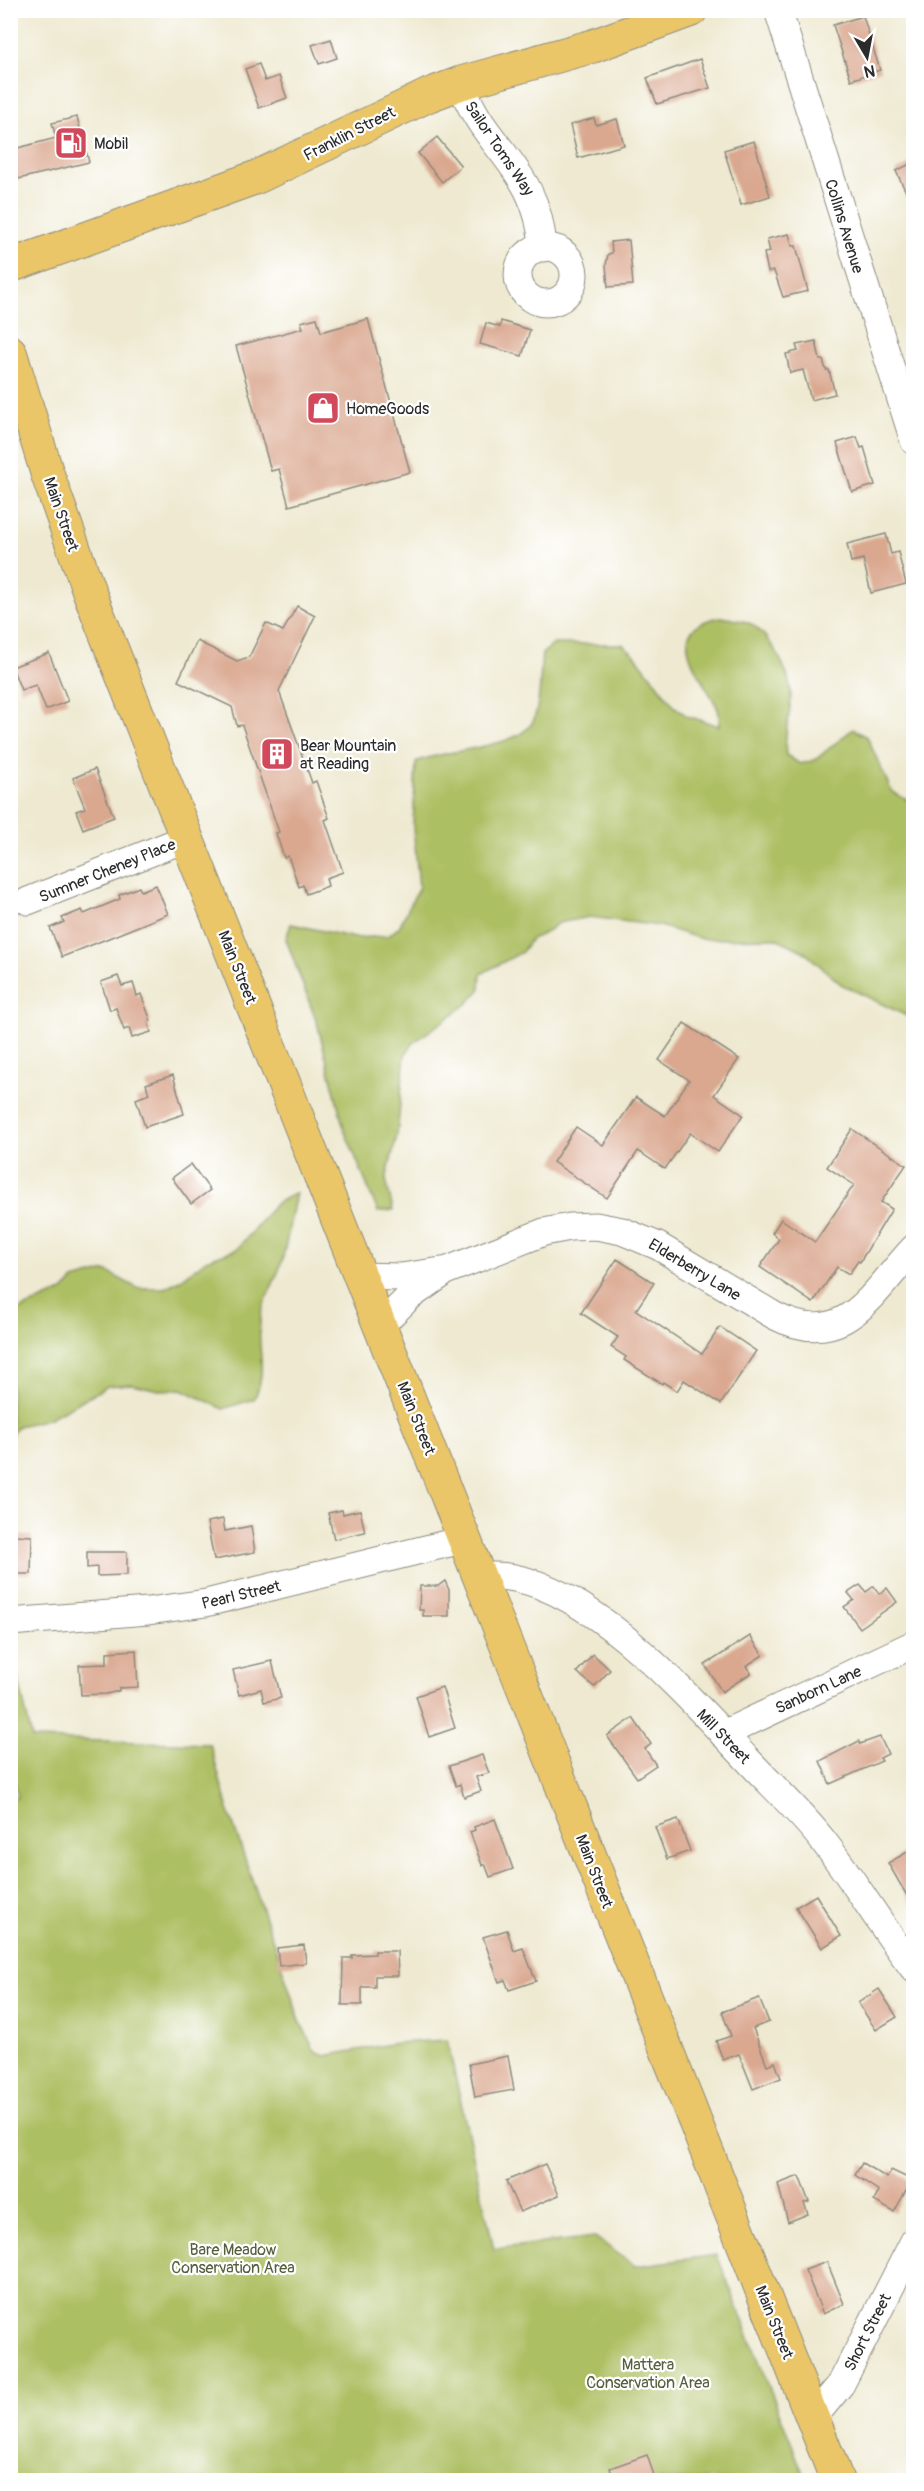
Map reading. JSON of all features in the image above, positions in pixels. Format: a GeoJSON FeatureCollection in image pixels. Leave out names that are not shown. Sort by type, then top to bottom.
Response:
{"type":"FeatureCollection","features":[{"type":"Feature","properties":{"kind":"main road","name":"Franklin Street"},"geometry":{"type":"LineString","coordinates":[[10,266],[256,177],[309,154],[405,105],[461,83],[593,46],[691,10]]}},
{"type":"Feature","properties":{"kind":"main road","name":"Main Street"},"geometry":{"type":"LineString","coordinates":[[10,352],[69,537],[837,2481]]}},
{"type":"Feature","properties":{"kind":"street","name":"Collins Avenue"},"geometry":{"type":"LineString","coordinates":[[778,10],[914,441]]}},
{"type":"Feature","properties":{"kind":"street","name":"Sailor Toms Way"},"geometry":{"type":"LineString","coordinates":[[461,83],[471,108],[517,168],[530,190],[540,219],[543,248]]}},
{"type":"Feature","properties":{"kind":"street","name":"Sumner Cheney Place"},"geometry":{"type":"LineString","coordinates":[[28,901],[187,838]]}},
{"type":"Feature","properties":{"kind":"street","name":"Elderberry Lane"},"geometry":{"type":"LineString","coordinates":[[360,1276],[401,1277],[448,1270],[553,1230],[579,1226],[605,1227],[631,1234],[658,1246],[784,1321],[814,1326],[835,1323],[854,1314],[878,1292],[914,1248]]}},
{"type":"Feature","properties":{"kind":"street","name":"Elderberry Lane"},"geometry":{"type":"LineString","coordinates":[[380,1326],[409,1297],[448,1270]]}},
{"type":"Feature","properties":{"kind":"street","name":"Pearl Street"},"geometry":{"type":"LineString","coordinates":[[10,1622],[148,1611],[206,1603],[466,1539]]}},
{"type":"Feature","properties":{"kind":"street","name":"Mill Street"},"geometry":{"type":"LineString","coordinates":[[481,1577],[495,1575],[519,1577],[574,1602],[628,1640],[723,1734],[823,1840],[914,1969]]}},
{"type":"Feature","properties":{"kind":"street","name":"Sanborn Lane"},"geometry":{"type":"LineString","coordinates":[[723,1734],[914,1644]]}},
{"type":"Feature","properties":{"kind":"street","name":"Short Street"},"geometry":{"type":"LineString","coordinates":[[813,2418],[841,2384],[914,2241]]}},
{"type":"Feature","properties":{"kind":"green space"},"geometry":{"type":"Polygon","coordinates":[[[721,617],[753,625],[773,646],[783,665],[791,694],[786,755],[800,764],[815,760],[853,729],[867,737],[892,792],[913,803],[913,1019],[841,984],[803,951],[776,938],[702,939],[660,926],[590,917],[558,923],[545,933],[531,939],[522,952],[481,974],[480,990],[467,1004],[413,1043],[405,1055],[397,1135],[386,1180],[393,1210],[378,1212],[344,1129],[318,1026],[286,939],[291,924],[355,938],[388,936],[399,927],[419,887],[413,826],[416,762],[429,757],[499,743],[527,729],[534,719],[538,704],[542,654],[554,644],[622,644],[635,655],[674,706],[687,716],[719,726],[718,709],[689,654],[688,642],[691,631],[702,623],[721,617]]]}},
{"type":"Feature","properties":{"kind":"green space"},"geometry":{"type":"Polygon","coordinates":[[[296,1193],[282,1261],[261,1314],[259,1332],[261,1370],[254,1399],[223,1409],[182,1389],[159,1390],[131,1384],[108,1386],[48,1419],[18,1426],[11,1435],[11,1317],[17,1311],[63,1291],[74,1280],[106,1271],[137,1288],[164,1288],[180,1280],[206,1260],[237,1249],[276,1203],[296,1193]]]}},
{"type":"Feature","properties":{"kind":"green space","name":"Bare Meadow Conservation Area"},"geometry":{"type":"Polygon","coordinates":[[[11,1647],[32,1739],[210,1744],[228,1809],[300,2021],[315,2052],[325,2056],[396,2043],[447,2040],[494,2249],[595,2237],[635,2266],[717,2255],[806,2480],[174,2480],[161,2478],[160,2480],[11,2480],[10,1798],[18,1797],[10,1763],[11,1647]]]}},
{"type":"Feature","properties":{"kind":"building"},"geometry":{"type":"Polygon","coordinates":[[[863,16],[880,70],[851,80],[833,25],[863,16]]]}},
{"type":"Feature","properties":{"kind":"building"},"geometry":{"type":"Polygon","coordinates":[[[331,39],[337,58],[319,64],[312,45],[331,39]]]}},
{"type":"Feature","properties":{"kind":"building"},"geometry":{"type":"Polygon","coordinates":[[[700,59],[710,88],[657,104],[647,78],[700,59]]]}},
{"type":"Feature","properties":{"kind":"building"},"geometry":{"type":"Polygon","coordinates":[[[259,64],[265,81],[279,76],[287,98],[259,108],[245,69],[259,64]]]}},
{"type":"Feature","properties":{"kind":"building"},"geometry":{"type":"Polygon","coordinates":[[[77,117],[89,162],[10,181],[10,150],[56,138],[52,123],[77,117]]]}},
{"type":"Feature","properties":{"kind":"building"},"geometry":{"type":"Polygon","coordinates":[[[594,118],[596,125],[617,119],[624,145],[578,158],[570,125],[594,118]]]}},
{"type":"Feature","properties":{"kind":"building"},"geometry":{"type":"Polygon","coordinates":[[[437,137],[461,166],[442,182],[418,153],[437,137]]]}},
{"type":"Feature","properties":{"kind":"building"},"geometry":{"type":"Polygon","coordinates":[[[754,141],[770,196],[741,205],[724,150],[754,141]]]}},
{"type":"Feature","properties":{"kind":"building"},"geometry":{"type":"Polygon","coordinates":[[[914,162],[914,209],[896,171],[914,162]]]}},
{"type":"Feature","properties":{"kind":"building"},"geometry":{"type":"Polygon","coordinates":[[[789,234],[792,246],[796,246],[808,291],[783,297],[774,271],[768,272],[764,253],[770,252],[767,239],[789,234]]]}},
{"type":"Feature","properties":{"kind":"building"},"geometry":{"type":"Polygon","coordinates":[[[629,240],[633,285],[608,287],[606,265],[608,254],[612,253],[611,242],[629,240]]]}},
{"type":"Feature","properties":{"kind":"building","name":"HomeGoods"},"geometry":{"type":"Polygon","coordinates":[[[317,318],[321,332],[368,319],[410,472],[289,506],[279,469],[271,471],[236,346],[303,328],[301,322],[317,318]]]}},
{"type":"Feature","properties":{"kind":"building"},"geometry":{"type":"Polygon","coordinates":[[[501,321],[530,330],[522,356],[480,344],[486,323],[500,327],[501,321]]]}},
{"type":"Feature","properties":{"kind":"building"},"geometry":{"type":"Polygon","coordinates":[[[816,341],[820,360],[823,360],[826,370],[829,370],[835,394],[811,400],[803,370],[790,373],[786,354],[798,351],[796,345],[816,341]]]}},
{"type":"Feature","properties":{"kind":"building"},"geometry":{"type":"Polygon","coordinates":[[[857,437],[861,448],[864,447],[875,485],[852,492],[837,443],[857,437]]]}},
{"type":"Feature","properties":{"kind":"building"},"geometry":{"type":"Polygon","coordinates":[[[886,534],[891,554],[898,552],[906,584],[871,593],[863,559],[851,562],[847,544],[886,534]]]}},
{"type":"Feature","properties":{"kind":"building","name":"Bear Mountain at Reading"},"geometry":{"type":"Polygon","coordinates":[[[297,606],[315,616],[279,691],[312,783],[316,781],[329,818],[325,820],[343,872],[326,878],[328,886],[306,894],[303,885],[299,887],[288,856],[284,858],[276,833],[279,832],[242,725],[237,726],[232,707],[178,681],[197,641],[237,661],[249,657],[266,623],[283,631],[297,606]]]}},
{"type":"Feature","properties":{"kind":"building"},"geometry":{"type":"Polygon","coordinates":[[[49,653],[68,701],[46,710],[36,685],[21,690],[12,667],[49,653]]]}},
{"type":"Feature","properties":{"kind":"building"},"geometry":{"type":"Polygon","coordinates":[[[95,769],[114,817],[83,829],[76,811],[85,808],[73,778],[95,769]]]}},
{"type":"Feature","properties":{"kind":"building"},"geometry":{"type":"Polygon","coordinates":[[[156,885],[168,914],[62,957],[50,928],[64,922],[62,918],[82,910],[84,914],[120,899],[119,895],[139,887],[141,891],[156,885]]]}},
{"type":"Feature","properties":{"kind":"building"},"geometry":{"type":"Polygon","coordinates":[[[118,976],[122,986],[133,983],[137,996],[141,994],[151,1021],[148,1022],[151,1032],[132,1038],[129,1028],[124,1030],[116,1008],[110,1010],[101,982],[118,976]]]}},
{"type":"Feature","properties":{"kind":"building"},"geometry":{"type":"Polygon","coordinates":[[[684,1023],[739,1059],[714,1095],[743,1115],[718,1152],[690,1133],[665,1169],[638,1151],[607,1198],[553,1162],[576,1127],[603,1145],[636,1097],[665,1116],[689,1080],[659,1060],[684,1023]]]}},
{"type":"Feature","properties":{"kind":"building"},"geometry":{"type":"Polygon","coordinates":[[[173,1075],[184,1114],[145,1127],[136,1099],[149,1094],[146,1084],[173,1075]]]}},
{"type":"Feature","properties":{"kind":"building"},"geometry":{"type":"Polygon","coordinates":[[[852,1129],[906,1165],[881,1202],[892,1209],[860,1262],[858,1261],[849,1274],[837,1267],[813,1303],[760,1267],[779,1239],[772,1233],[781,1219],[815,1242],[854,1185],[827,1167],[852,1129]]]}},
{"type":"Feature","properties":{"kind":"building"},"geometry":{"type":"Polygon","coordinates":[[[191,1164],[210,1190],[191,1204],[172,1178],[191,1164]]]}},
{"type":"Feature","properties":{"kind":"building"},"geometry":{"type":"Polygon","coordinates":[[[617,1259],[654,1283],[636,1310],[702,1354],[720,1327],[756,1351],[721,1404],[684,1380],[677,1391],[624,1360],[626,1357],[611,1347],[618,1337],[581,1313],[617,1259]]]}},
{"type":"Feature","properties":{"kind":"building"},"geometry":{"type":"Polygon","coordinates":[[[342,1510],[343,1514],[360,1510],[365,1532],[334,1539],[328,1513],[342,1510]]]}},
{"type":"Feature","properties":{"kind":"building"},"geometry":{"type":"Polygon","coordinates":[[[223,1519],[225,1531],[251,1526],[255,1552],[214,1560],[207,1522],[223,1519]]]}},
{"type":"Feature","properties":{"kind":"building"},"geometry":{"type":"Polygon","coordinates":[[[14,1535],[32,1536],[31,1574],[10,1574],[10,1546],[14,1546],[14,1535]]]}},
{"type":"Feature","properties":{"kind":"building"},"geometry":{"type":"Polygon","coordinates":[[[87,1552],[127,1552],[127,1575],[97,1576],[97,1567],[87,1568],[87,1552]]]}},
{"type":"Feature","properties":{"kind":"building"},"geometry":{"type":"Polygon","coordinates":[[[445,1581],[449,1590],[449,1616],[423,1616],[423,1610],[419,1610],[420,1586],[438,1586],[445,1581]]]}},
{"type":"Feature","properties":{"kind":"building"},"geometry":{"type":"Polygon","coordinates":[[[860,1585],[866,1592],[874,1586],[879,1594],[887,1588],[897,1602],[860,1628],[844,1607],[854,1600],[848,1593],[860,1585]]]}},
{"type":"Feature","properties":{"kind":"building"},"geometry":{"type":"Polygon","coordinates":[[[750,1636],[763,1655],[746,1666],[751,1673],[722,1692],[705,1665],[750,1636]]]}},
{"type":"Feature","properties":{"kind":"building"},"geometry":{"type":"Polygon","coordinates":[[[136,1650],[138,1687],[119,1688],[119,1691],[106,1694],[81,1695],[79,1665],[107,1664],[107,1652],[136,1650]]]}},
{"type":"Feature","properties":{"kind":"building"},"geometry":{"type":"Polygon","coordinates":[[[593,1654],[610,1670],[594,1687],[577,1672],[593,1654]]]}},
{"type":"Feature","properties":{"kind":"building"},"geometry":{"type":"Polygon","coordinates":[[[272,1661],[281,1698],[264,1702],[261,1689],[239,1695],[233,1670],[272,1661]]]}},
{"type":"Feature","properties":{"kind":"building"},"geometry":{"type":"Polygon","coordinates":[[[442,1687],[455,1728],[429,1737],[416,1696],[442,1687]]]}},
{"type":"Feature","properties":{"kind":"building"},"geometry":{"type":"Polygon","coordinates":[[[633,1718],[651,1744],[645,1749],[656,1765],[637,1778],[607,1736],[633,1718]]]}},
{"type":"Feature","properties":{"kind":"building"},"geometry":{"type":"Polygon","coordinates":[[[880,1737],[888,1754],[880,1758],[882,1761],[830,1784],[820,1761],[859,1741],[860,1744],[880,1737]]]}},
{"type":"Feature","properties":{"kind":"building"},"geometry":{"type":"Polygon","coordinates":[[[482,1755],[489,1773],[476,1777],[481,1791],[464,1797],[460,1784],[456,1786],[449,1766],[482,1755]]]}},
{"type":"Feature","properties":{"kind":"building"},"geometry":{"type":"Polygon","coordinates":[[[495,1819],[513,1869],[490,1877],[485,1864],[482,1865],[470,1832],[475,1830],[474,1827],[495,1819]]]}},
{"type":"Feature","properties":{"kind":"building"},"geometry":{"type":"Polygon","coordinates":[[[678,1819],[690,1851],[667,1859],[655,1827],[678,1819]]]}},
{"type":"Feature","properties":{"kind":"building"},"geometry":{"type":"Polygon","coordinates":[[[914,1848],[914,1908],[888,1863],[914,1848]]]}},
{"type":"Feature","properties":{"kind":"building"},"geometry":{"type":"Polygon","coordinates":[[[816,1895],[841,1936],[822,1948],[796,1907],[816,1895]]]}},
{"type":"Feature","properties":{"kind":"building"},"geometry":{"type":"Polygon","coordinates":[[[507,1930],[514,1951],[523,1948],[536,1981],[509,1990],[505,1980],[499,1982],[483,1937],[507,1930]]]}},
{"type":"Feature","properties":{"kind":"building"},"geometry":{"type":"Polygon","coordinates":[[[304,1945],[306,1963],[279,1966],[277,1948],[304,1945]]]}},
{"type":"Feature","properties":{"kind":"building"},"geometry":{"type":"Polygon","coordinates":[[[375,1951],[397,1951],[398,1976],[375,1976],[375,1987],[362,1987],[362,2005],[342,2005],[343,1958],[352,1958],[352,1955],[375,1954],[375,1951]]]}},
{"type":"Feature","properties":{"kind":"building"},"geometry":{"type":"Polygon","coordinates":[[[879,1989],[897,2017],[876,2030],[858,2003],[879,1989]]]}},
{"type":"Feature","properties":{"kind":"building"},"geometry":{"type":"Polygon","coordinates":[[[759,1998],[769,2022],[753,2028],[767,2065],[775,2062],[781,2078],[753,2089],[739,2054],[723,2060],[716,2041],[731,2036],[722,2012],[759,1998]]]}},
{"type":"Feature","properties":{"kind":"building"},"geometry":{"type":"Polygon","coordinates":[[[508,2056],[514,2090],[475,2097],[469,2064],[508,2056]]]}},
{"type":"Feature","properties":{"kind":"building"},"geometry":{"type":"Polygon","coordinates":[[[862,2163],[887,2178],[891,2170],[912,2180],[894,2212],[874,2201],[879,2191],[855,2175],[862,2163]]]}},
{"type":"Feature","properties":{"kind":"building"},"geometry":{"type":"Polygon","coordinates":[[[545,2164],[559,2195],[520,2212],[506,2181],[545,2164]]]}},
{"type":"Feature","properties":{"kind":"building"},"geometry":{"type":"Polygon","coordinates":[[[799,2176],[809,2202],[804,2203],[808,2214],[788,2222],[778,2184],[799,2176]]]}},
{"type":"Feature","properties":{"kind":"building"},"geometry":{"type":"Polygon","coordinates":[[[827,2262],[844,2304],[823,2314],[805,2270],[827,2262]]]}},
{"type":"Feature","properties":{"kind":"building"},"geometry":{"type":"Polygon","coordinates":[[[647,2455],[656,2481],[614,2481],[610,2468],[647,2455]]]}},
{"type":"Feature","properties":{"kind":"place","name":"Mobil"},"geometry":{"type":"Point","coordinates":[71,143]}},
{"type":"Feature","properties":{"kind":"place","name":"HomeGoods"},"geometry":{"type":"Point","coordinates":[323,408]}},
{"type":"Feature","properties":{"kind":"place","name":"Bear Mountain at Reading"},"geometry":{"type":"Point","coordinates":[277,754]}},
{"type":"Feature","properties":{"kind":"park label","name":"Mattera Conservation Area"},"geometry":{"type":"Point","coordinates":[648,2373]}}]}
